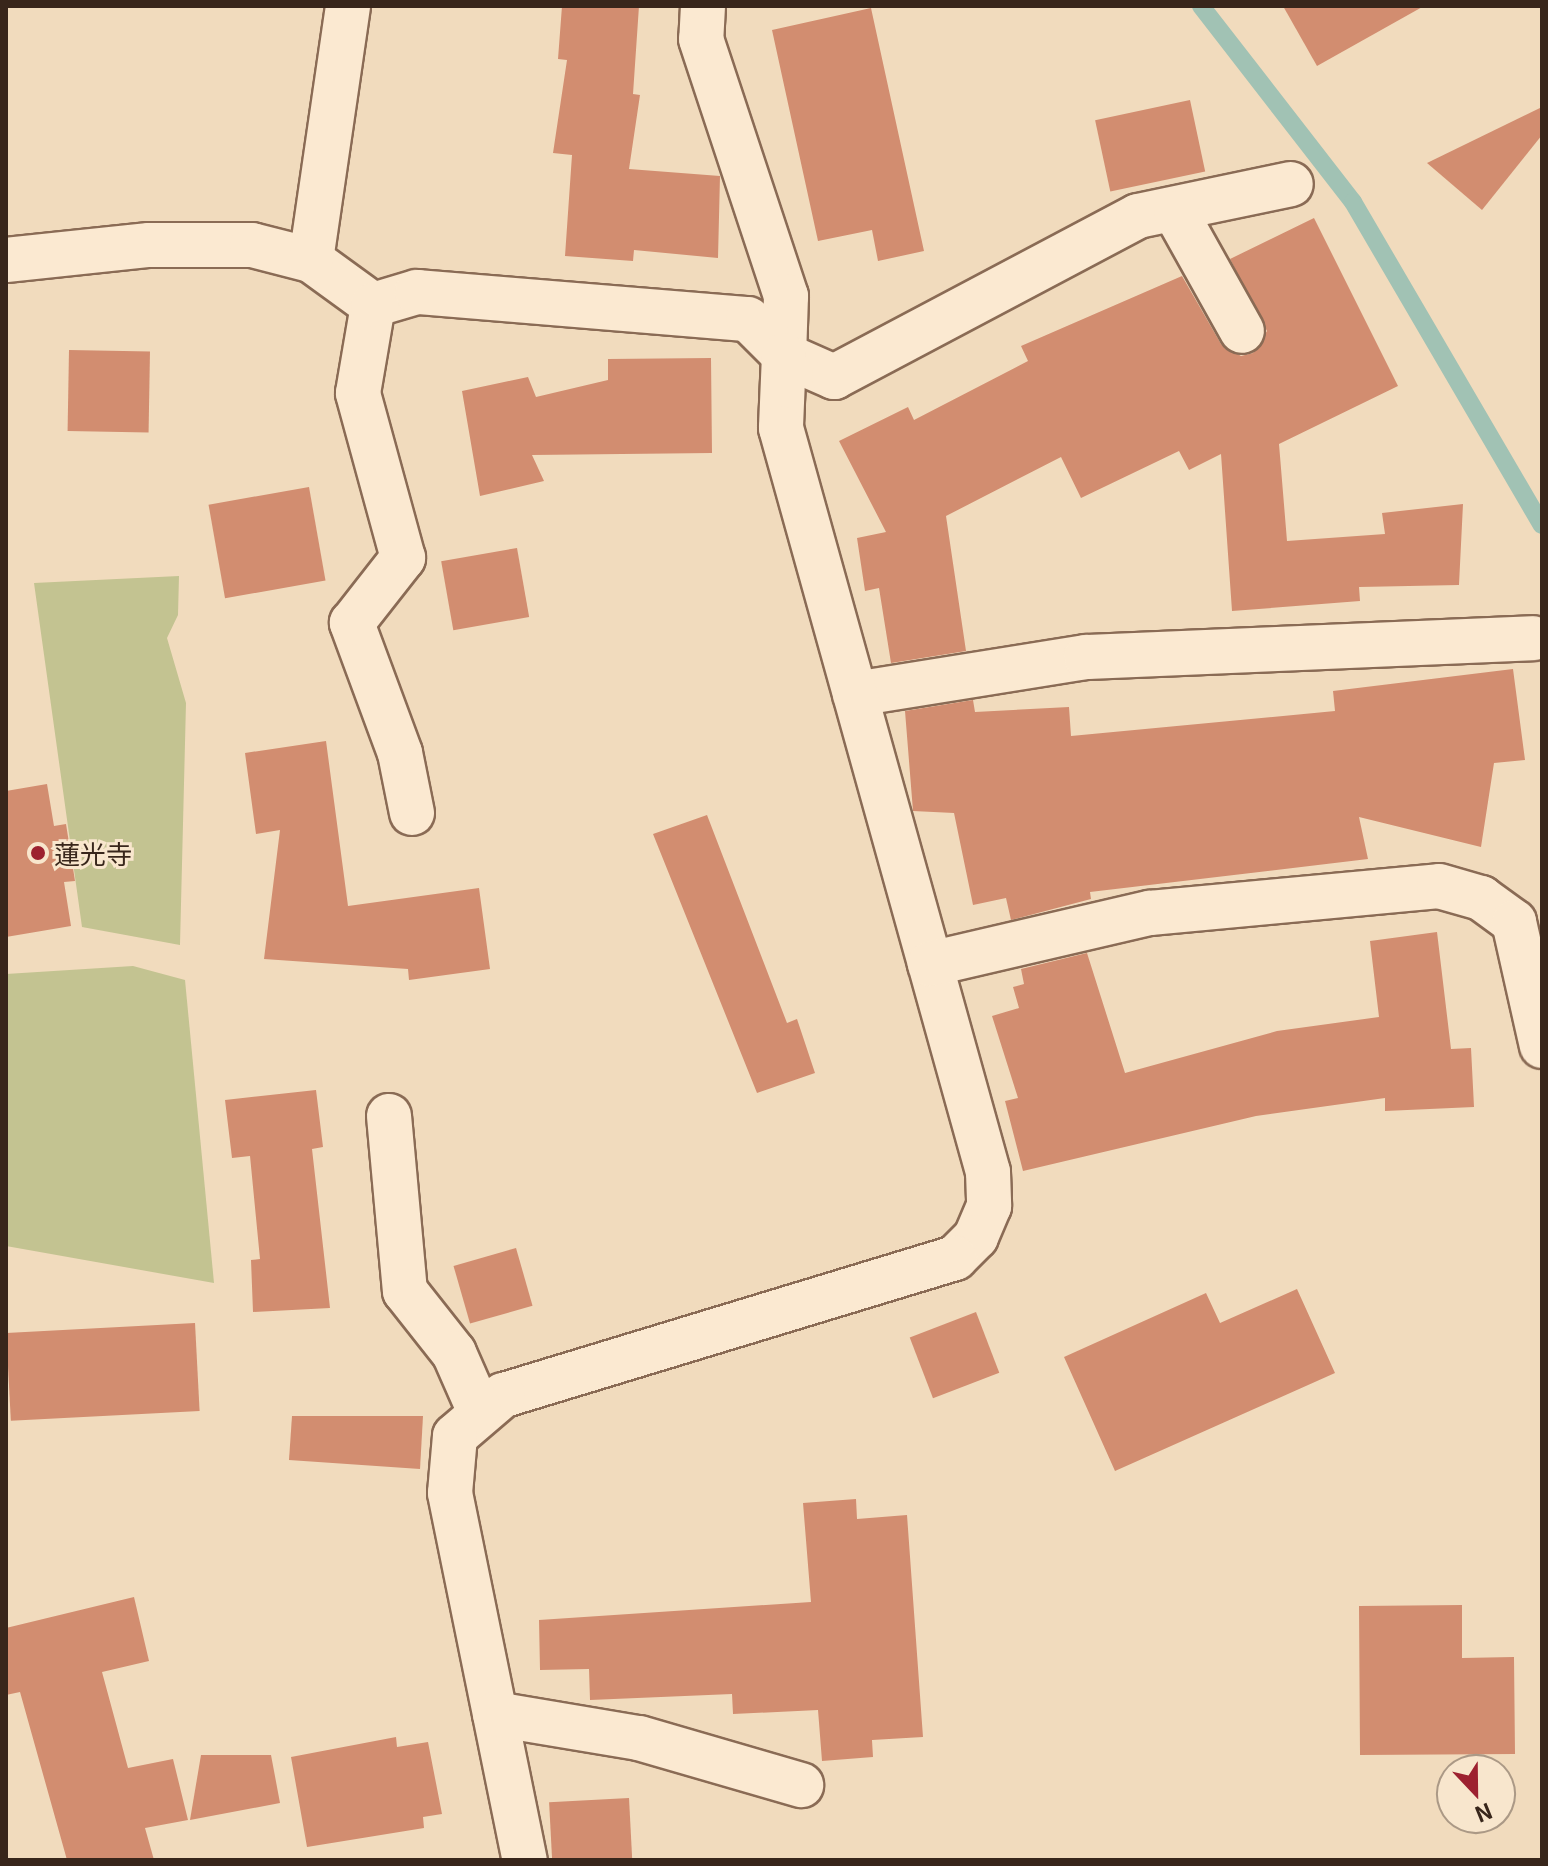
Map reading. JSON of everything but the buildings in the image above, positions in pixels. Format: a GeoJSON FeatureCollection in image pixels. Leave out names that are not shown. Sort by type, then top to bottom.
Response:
{"type":"FeatureCollection","features":[{"type":"Feature","properties":{"kind":"street"},"geometry":{"type":"LineString","coordinates":[[311,260],[348,6]]}},
{"type":"Feature","properties":{"kind":"street"},"geometry":{"type":"LineString","coordinates":[[525,1860],[450,1493],[455,1436],[479,1410],[503,1395],[955,1258],[976,1237],[989,1206],[988,1172],[781,428],[786,296],[701,39],[703,6]]}},
{"type":"Feature","properties":{"kind":"street"},"geometry":{"type":"LineString","coordinates":[[373,305],[417,292],[748,319],[784,355],[834,377],[1138,216],[1176,213],[1291,184]]}},
{"type":"Feature","properties":{"kind":"street"},"geometry":{"type":"LineString","coordinates":[[1176,213],[1242,331]]}},
{"type":"Feature","properties":{"kind":"street"},"geometry":{"type":"LineString","coordinates":[[6,260],[149,245],[252,245],[311,260],[373,305]]}},
{"type":"Feature","properties":{"kind":"street"},"geometry":{"type":"LineString","coordinates":[[373,305],[358,393],[403,558],[352,623],[400,753],[412,813]]}},
{"type":"Feature","properties":{"kind":"street"},"geometry":{"type":"LineString","coordinates":[[855,694],[1086,657],[1534,638]]}},
{"type":"Feature","properties":{"kind":"street"},"geometry":{"type":"LineString","coordinates":[[930,964],[1150,913],[1439,886],[1481,898],[1514,922],[1542,1046]]}},
{"type":"Feature","properties":{"kind":"street"},"geometry":{"type":"LineString","coordinates":[[389,1116],[405,1291],[454,1353],[479,1410]]}},
{"type":"Feature","properties":{"kind":"street"},"geometry":{"type":"LineString","coordinates":[[495,1714],[639,1738],[801,1785]]}},
{"type":"Feature","properties":{"kind":"green space"},"geometry":{"type":"Polygon","coordinates":[[[179,576],[178,615],[167,638],[186,703],[180,945],[82,927],[34,583],[179,576]]]}},
{"type":"Feature","properties":{"kind":"green space"},"geometry":{"type":"Polygon","coordinates":[[[133,966],[185,980],[214,1283],[6,1246],[6,974],[133,966]]]}},
{"type":"Feature","properties":{"kind":"waterway"},"geometry":{"type":"LineString","coordinates":[[1201,6],[1353,202],[1542,525]]}},
{"type":"Feature","properties":{"kind":"place","name":"蓮光寺"},"geometry":{"type":"Point","coordinates":[38,853]}}]}
